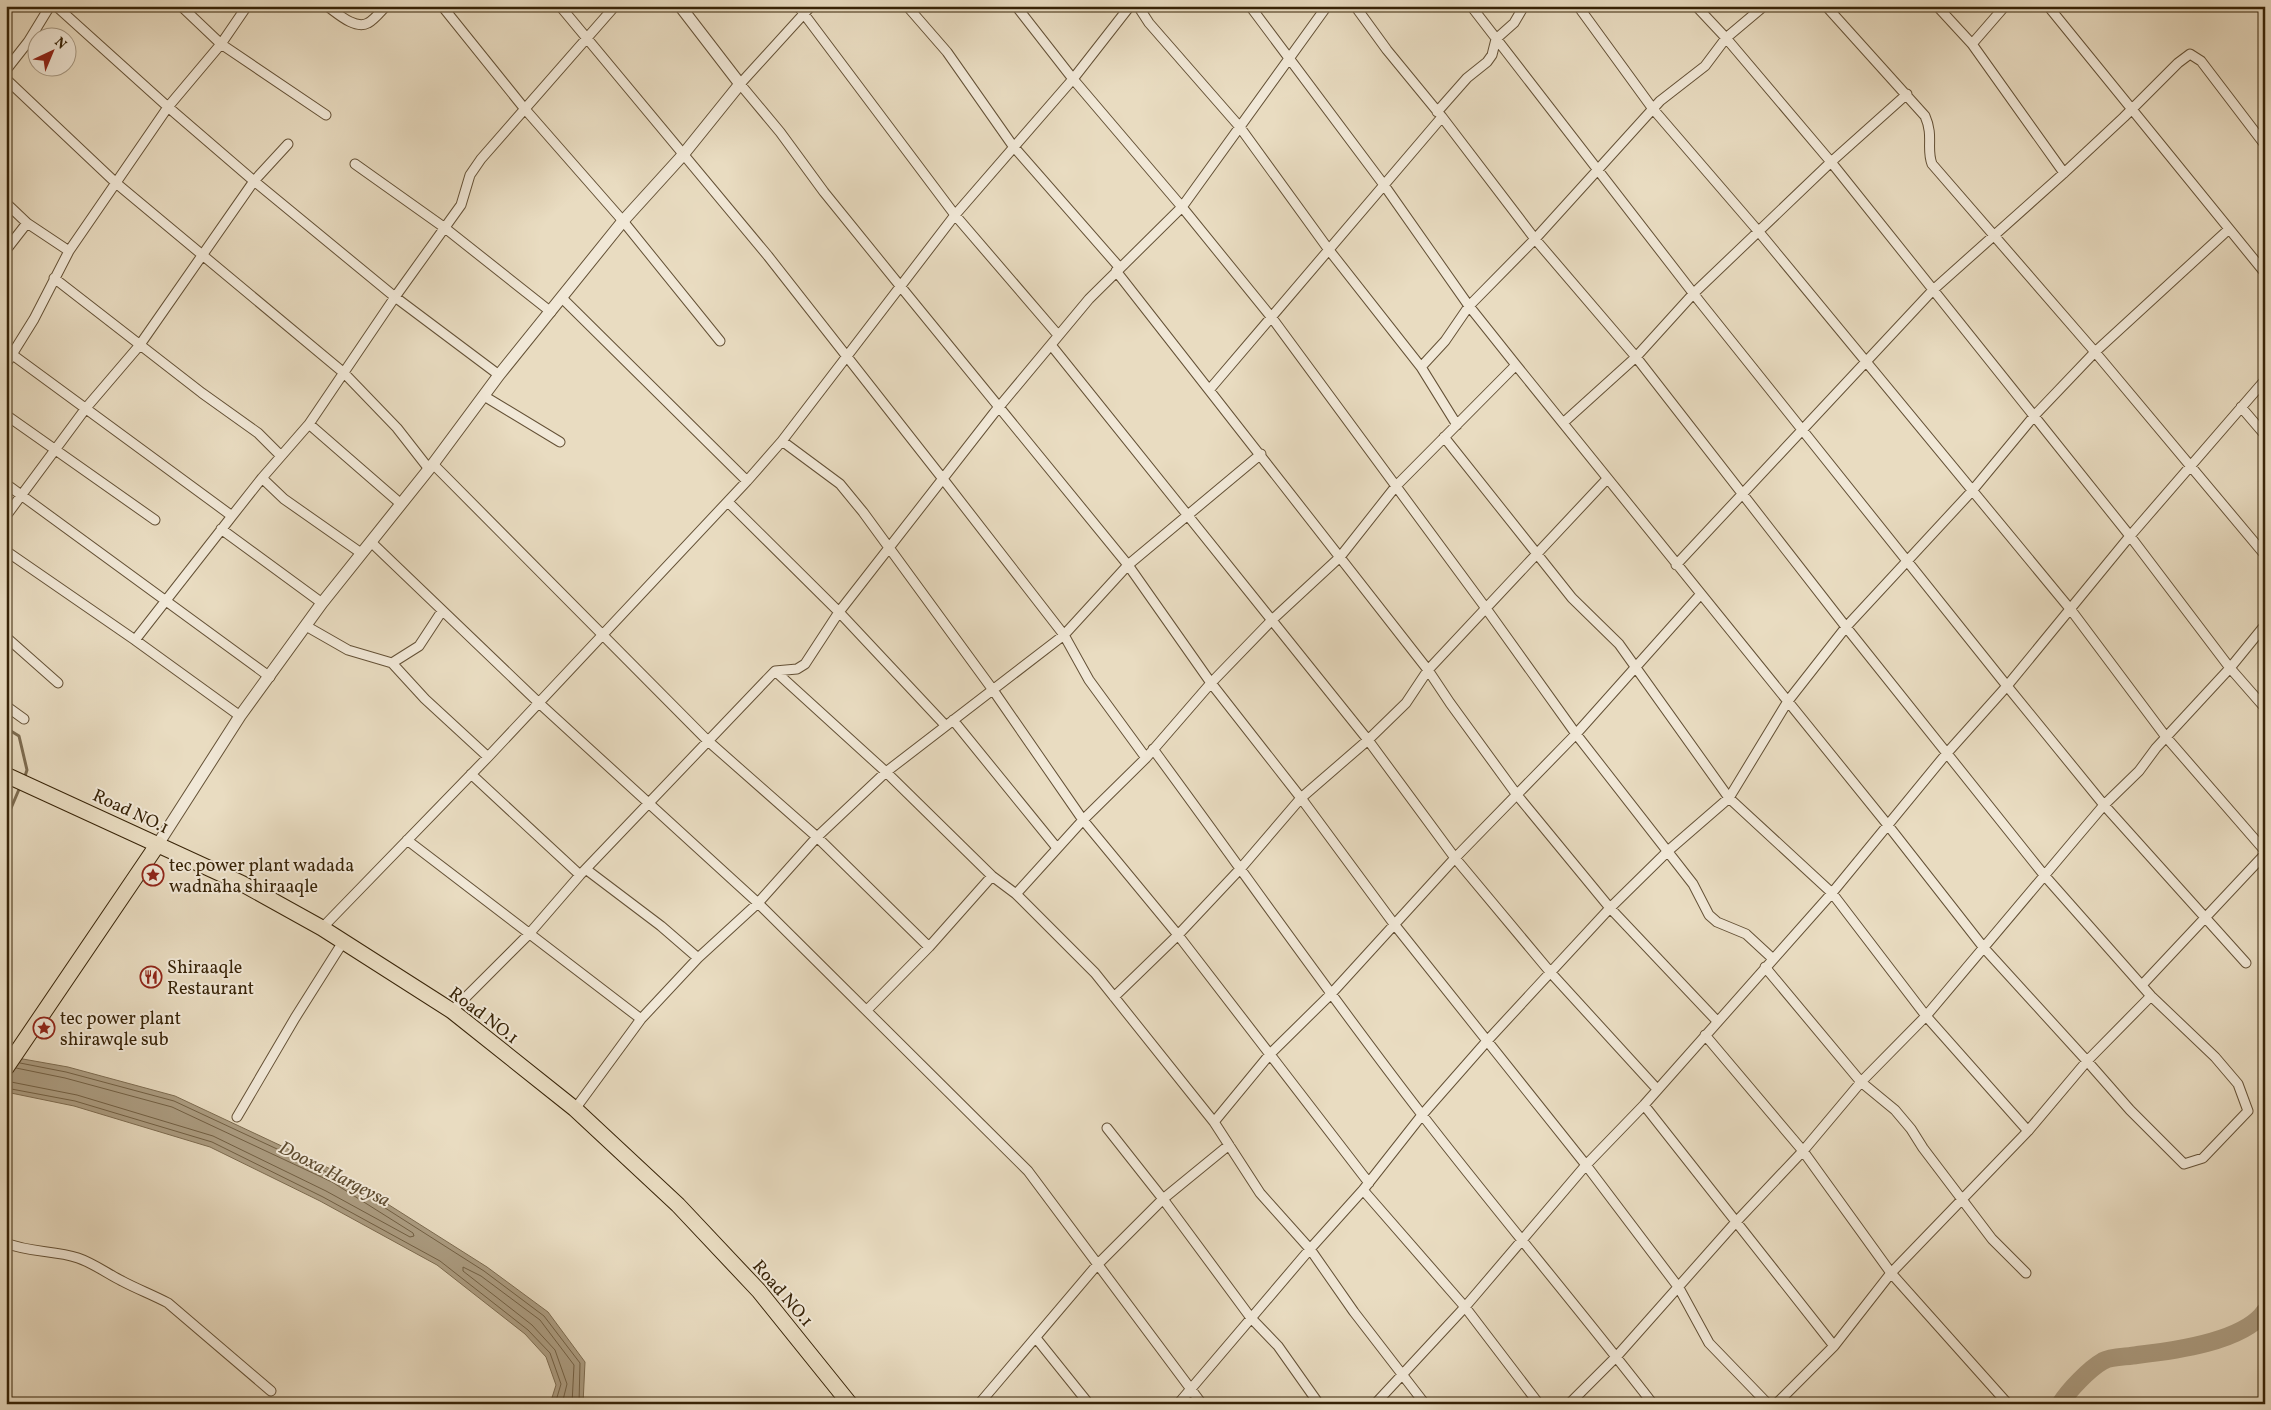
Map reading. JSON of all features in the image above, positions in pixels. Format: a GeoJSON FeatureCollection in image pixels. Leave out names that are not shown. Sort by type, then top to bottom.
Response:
{"type":"FeatureCollection","features":[{"type":"Feature","properties":{"kind":"highway","name":"Road NO.1"},"geometry":{"type":"LineString","coordinates":[[6,775],[241,883],[322,928],[452,1012],[575,1109],[678,1205],[759,1291],[850,1404]]}},
{"type":"Feature","properties":{"kind":"highway"},"geometry":{"type":"LineString","coordinates":[[6,1068],[158,844]]}},
{"type":"Feature","properties":{"kind":"street"},"geometry":{"type":"LineString","coordinates":[[6,70],[28,42],[50,6]]}},
{"type":"Feature","properties":{"kind":"street"},"geometry":{"type":"LineString","coordinates":[[56,6],[168,107],[254,181],[395,298],[499,374]]}},
{"type":"Feature","properties":{"kind":"street"},"geometry":{"type":"LineString","coordinates":[[180,6],[222,44],[326,115]]}},
{"type":"Feature","properties":{"kind":"street"},"geometry":{"type":"LineString","coordinates":[[6,364],[10,352],[34,319],[69,251],[168,107],[222,44],[247,6]]}},
{"type":"Feature","properties":{"kind":"street"},"geometry":{"type":"LineString","coordinates":[[327,6],[352,23],[360,25],[367,24],[386,6]]}},
{"type":"Feature","properties":{"kind":"street"},"geometry":{"type":"LineString","coordinates":[[442,6],[524,108],[623,221],[720,341]]}},
{"type":"Feature","properties":{"kind":"street"},"geometry":{"type":"LineString","coordinates":[[560,6],[682,156],[768,256],[846,358],[943,479],[1064,635],[1089,680],[1146,758]]}},
{"type":"Feature","properties":{"kind":"street"},"geometry":{"type":"LineString","coordinates":[[135,640],[280,455],[309,424],[461,205],[470,175],[524,108],[587,40],[615,6]]}},
{"type":"Feature","properties":{"kind":"street"},"geometry":{"type":"LineString","coordinates":[[680,6],[780,132],[824,192],[1128,565],[1211,683],[1301,798],[1394,924],[1586,1165],[1679,1288],[1709,1342],[1768,1404]]}},
{"type":"Feature","properties":{"kind":"street"},"geometry":{"type":"LineString","coordinates":[[158,844],[240,716],[322,603],[431,467],[499,374],[623,221],[682,156],[801,10],[811,6]]}},
{"type":"Feature","properties":{"kind":"street"},"geometry":{"type":"LineString","coordinates":[[907,6],[947,52],[1013,146],[1118,270],[1428,670],[1517,795],[1610,908],[1717,1022]]}},
{"type":"Feature","properties":{"kind":"street"},"geometry":{"type":"LineString","coordinates":[[1016,6],[1072,78],[1182,207],[1272,318],[1576,734],[1694,884],[1709,915],[1717,922],[1746,934],[1772,958]]}},
{"type":"Feature","properties":{"kind":"street"},"geometry":{"type":"LineString","coordinates":[[322,928],[488,757],[747,481],[782,440],[901,288],[955,215],[1072,78],[1130,6]]}},
{"type":"Feature","properties":{"kind":"street"},"geometry":{"type":"LineString","coordinates":[[1138,6],[1149,23],[1239,126],[1329,250],[1421,368],[1457,425]]}},
{"type":"Feature","properties":{"kind":"street"},"geometry":{"type":"LineString","coordinates":[[1250,6],[1384,185],[1469,306],[1887,824],[1984,948],[2130,1110],[2184,1164],[2203,1158],[2248,1111],[2238,1084],[2214,1056],[2152,996],[2044,875],[1846,627],[1636,357],[1535,239],[1440,114],[1387,50],[1356,6]]}},
{"type":"Feature","properties":{"kind":"street"},"geometry":{"type":"LineString","coordinates":[[452,1012],[529,934],[583,872],[775,671],[797,669],[805,664],[839,612],[999,406],[1058,335],[1118,270],[1182,207],[1326,6]]}},
{"type":"Feature","properties":{"kind":"street"},"geometry":{"type":"LineString","coordinates":[[1471,6],[1694,294],[2007,686],[2104,805],[2246,963]]}},
{"type":"Feature","properties":{"kind":"street"},"geometry":{"type":"LineString","coordinates":[[1210,389],[1384,185],[1467,78],[1487,62],[1492,55],[1496,40],[1514,23],[1524,6]]}},
{"type":"Feature","properties":{"kind":"street"},"geometry":{"type":"LineString","coordinates":[[1578,6],[1653,109],[1759,232],[2071,610],[2166,737],[2265,852],[2142,985]]}},
{"type":"Feature","properties":{"kind":"street"},"geometry":{"type":"LineString","coordinates":[[1696,6],[1726,38],[1831,162],[2130,536],[2230,668],[2265,708]]}},
{"type":"Feature","properties":{"kind":"street"},"geometry":{"type":"LineString","coordinates":[[1421,368],[1445,341],[1469,306],[1535,239],[1653,109],[1671,91],[1705,66],[1726,38],[1764,6]]}},
{"type":"Feature","properties":{"kind":"street"},"geometry":{"type":"LineString","coordinates":[[1826,6],[1925,116],[1930,127],[1930,159],[1932,164],[2095,352],[2265,555]]}},
{"type":"Feature","properties":{"kind":"street"},"geometry":{"type":"LineString","coordinates":[[1937,6],[1972,44],[2064,173]]}},
{"type":"Feature","properties":{"kind":"street"},"geometry":{"type":"LineString","coordinates":[[1972,44],[2005,6]]}},
{"type":"Feature","properties":{"kind":"street"},"geometry":{"type":"LineString","coordinates":[[2048,6],[2265,273]]}},
{"type":"Feature","properties":{"kind":"street"},"geometry":{"type":"LineString","coordinates":[[801,10],[955,215],[1058,335]]}},
{"type":"Feature","properties":{"kind":"street"},"geometry":{"type":"LineString","coordinates":[[1676,564],[1934,290],[1996,236],[2132,109],[2178,63],[2190,54],[2201,61],[2264,143]]}},
{"type":"Feature","properties":{"kind":"street"},"geometry":{"type":"LineString","coordinates":[[6,79],[116,183],[344,373],[397,428],[431,467],[603,633],[708,741],[817,837],[929,946]]}},
{"type":"Feature","properties":{"kind":"street"},"geometry":{"type":"LineString","coordinates":[[1563,423],[1636,357],[1694,294],[1831,162],[1907,94]]}},
{"type":"Feature","properties":{"kind":"street"},"geometry":{"type":"LineString","coordinates":[[6,516],[86,408],[139,346],[254,181],[288,144]]}},
{"type":"Feature","properties":{"kind":"street"},"geometry":{"type":"LineString","coordinates":[[355,164],[445,228],[551,312]]}},
{"type":"Feature","properties":{"kind":"street"},"geometry":{"type":"LineString","coordinates":[[6,203],[27,223],[69,251]]}},
{"type":"Feature","properties":{"kind":"street"},"geometry":{"type":"LineString","coordinates":[[6,250],[27,223]]}},
{"type":"Feature","properties":{"kind":"street"},"geometry":{"type":"LineString","coordinates":[[1178,1404],[1369,1183],[1422,1116],[1487,1041],[1610,908],[1669,850],[1729,798],[1788,701],[1846,627],[1906,560],[1972,491],[2034,416],[2095,352],[2229,229]]}},
{"type":"Feature","properties":{"kind":"street"},"geometry":{"type":"LineString","coordinates":[[54,278],[139,346],[258,433],[280,455]]}},
{"type":"Feature","properties":{"kind":"street"},"geometry":{"type":"LineString","coordinates":[[562,298],[747,481]]}},
{"type":"Feature","properties":{"kind":"street"},"geometry":{"type":"LineString","coordinates":[[1051,345],[1368,740],[1455,858],[1551,973],[1657,1089]]}},
{"type":"Feature","properties":{"kind":"street"},"geometry":{"type":"LineString","coordinates":[[10,352],[232,516]]}},
{"type":"Feature","properties":{"kind":"street"},"geometry":{"type":"LineString","coordinates":[[1016,894],[1083,820],[1146,758],[1211,683],[1273,620],[1340,557],[1396,486],[1516,365]]}},
{"type":"Feature","properties":{"kind":"street"},"geometry":{"type":"LineString","coordinates":[[1375,1404],[1465,1307],[1586,1165],[1644,1105],[1772,958],[1832,893],[1946,753],[2007,686],[2130,536],[2265,380]]}},
{"type":"Feature","properties":{"kind":"street"},"geometry":{"type":"LineString","coordinates":[[484,396],[560,442]]}},
{"type":"Feature","properties":{"kind":"street"},"geometry":{"type":"LineString","coordinates":[[2241,407],[2265,435]]}},
{"type":"Feature","properties":{"kind":"street"},"geometry":{"type":"LineString","coordinates":[[6,415],[155,520]]}},
{"type":"Feature","properties":{"kind":"street"},"geometry":{"type":"LineString","coordinates":[[309,424],[401,504]]}},
{"type":"Feature","properties":{"kind":"street"},"geometry":{"type":"LineString","coordinates":[[1444,437],[1572,598],[1619,644],[1729,798],[1832,893],[1926,1016],[2028,1131]]}},
{"type":"Feature","properties":{"kind":"street"},"geometry":{"type":"LineString","coordinates":[[782,440],[840,484],[993,690],[1083,820],[1178,935],[1369,1183]]}},
{"type":"Feature","properties":{"kind":"street"},"geometry":{"type":"LineString","coordinates":[[575,1109],[641,1019],[698,958],[758,903],[817,837],[886,772],[1064,635],[1128,565],[1261,454]]}},
{"type":"Feature","properties":{"kind":"street"},"geometry":{"type":"LineString","coordinates":[[262,478],[284,498],[361,554]]}},
{"type":"Feature","properties":{"kind":"street"},"geometry":{"type":"LineString","coordinates":[[1114,997],[1178,935],[1241,868],[1301,798],[1368,740],[1406,703],[1428,670],[1607,479]]}},
{"type":"Feature","properties":{"kind":"street"},"geometry":{"type":"LineString","coordinates":[[6,484],[270,677]]}},
{"type":"Feature","properties":{"kind":"street"},"geometry":{"type":"LineString","coordinates":[[728,502],[949,722],[1058,848]]}},
{"type":"Feature","properties":{"kind":"street"},"geometry":{"type":"LineString","coordinates":[[221,529],[322,603]]}},
{"type":"Feature","properties":{"kind":"street"},"geometry":{"type":"LineString","coordinates":[[372,542],[539,703],[758,903],[1028,1171],[1202,1404]]}},
{"type":"Feature","properties":{"kind":"street"},"geometry":{"type":"LineString","coordinates":[[6,551],[135,640],[240,716]]}},
{"type":"Feature","properties":{"kind":"street"},"geometry":{"type":"LineString","coordinates":[[1214,1122],[1270,1054],[1331,994],[1455,858],[1576,734],[1636,669],[1700,594]]}},
{"type":"Feature","properties":{"kind":"street"},"geometry":{"type":"LineString","coordinates":[[392,663],[419,646],[442,610]]}},
{"type":"Feature","properties":{"kind":"street"},"geometry":{"type":"LineString","coordinates":[[1569,1404],[1617,1356],[1735,1223],[1804,1151],[1861,1082],[1926,1016],[2104,805],[2139,771],[2166,737],[2230,668],[2265,625]]}},
{"type":"Feature","properties":{"kind":"street"},"geometry":{"type":"LineString","coordinates":[[306,626],[348,650],[392,663],[425,699],[488,757]]}},
{"type":"Feature","properties":{"kind":"street"},"geometry":{"type":"LineString","coordinates":[[6,637],[58,683]]}},
{"type":"Feature","properties":{"kind":"street"},"geometry":{"type":"LineString","coordinates":[[775,671],[886,772],[992,876],[1016,894],[1095,973],[1214,1122],[1260,1194],[1310,1249],[1354,1312],[1403,1373],[1425,1404]]}},
{"type":"Feature","properties":{"kind":"street"},"geometry":{"type":"LineString","coordinates":[[6,706],[24,719]]}},
{"type":"Feature","properties":{"kind":"street"},"geometry":{"type":"LineString","coordinates":[[1153,749],[1422,1116],[1522,1242],[1617,1356],[1653,1404]]}},
{"type":"Feature","properties":{"kind":"street"},"geometry":{"type":"LineString","coordinates":[[471,774],[583,872],[661,926],[698,958]]}},
{"type":"Feature","properties":{"kind":"street"},"geometry":{"type":"LineString","coordinates":[[407,840],[641,1019]]}},
{"type":"Feature","properties":{"kind":"street"},"geometry":{"type":"LineString","coordinates":[[867,1010],[929,946],[992,876]]}},
{"type":"Feature","properties":{"kind":"street"},"geometry":{"type":"LineString","coordinates":[[237,1117],[295,1018],[343,942]]}},
{"type":"Feature","properties":{"kind":"street"},"geometry":{"type":"LineString","coordinates":[[1765,967],[1861,1082],[1895,1110],[1992,1239],[2026,1273]]}},
{"type":"Feature","properties":{"kind":"street"},"geometry":{"type":"LineString","coordinates":[[1776,1404],[1834,1346],[1892,1273],[2028,1131],[2087,1061],[2152,996]]}},
{"type":"Feature","properties":{"kind":"street"},"geometry":{"type":"LineString","coordinates":[[1705,1035],[1804,1151],[1892,1273],[2008,1404]]}},
{"type":"Feature","properties":{"kind":"street"},"geometry":{"type":"LineString","coordinates":[[1644,1105],[1735,1223],[1834,1346]]}},
{"type":"Feature","properties":{"kind":"street"},"geometry":{"type":"LineString","coordinates":[[1107,1128],[1163,1199],[1251,1318],[1278,1346],[1319,1404]]}},
{"type":"Feature","properties":{"kind":"street"},"geometry":{"type":"LineString","coordinates":[[979,1404],[1097,1264],[1163,1199],[1229,1145]]}},
{"type":"Feature","properties":{"kind":"street"},"geometry":{"type":"LineString","coordinates":[[1363,1190],[1465,1307],[1539,1404]]}},
{"type":"Feature","properties":{"kind":"street"},"geometry":{"type":"LineString","coordinates":[[6,1243],[20,1249],[62,1254],[80,1259],[168,1303],[271,1391]]}},
{"type":"Feature","properties":{"kind":"street"},"geometry":{"type":"LineString","coordinates":[[1036,1338],[1089,1404]]}},
{"type":"Feature","properties":{"kind":"water","name":"Dooxa Hargeysa"},"geometry":{"type":"Polygon","coordinates":[[[6,1056],[68,1067],[175,1096],[337,1172],[487,1267],[548,1312],[585,1362],[583,1404],[550,1404],[556,1385],[546,1357],[525,1334],[437,1265],[320,1201],[210,1147],[74,1106],[6,1092],[6,1056]]]}},
{"type":"Feature","properties":{"kind":"waterway"},"geometry":{"type":"LineString","coordinates":[[6,728],[19,736],[27,770],[24,779]]}},
{"type":"Feature","properties":{"kind":"waterway"},"geometry":{"type":"LineString","coordinates":[[6,820],[20,787]]}},
{"type":"Feature","properties":{"kind":"waterway"},"geometry":{"type":"LineString","coordinates":[[2060,1404],[2086,1374],[2106,1359],[2169,1351],[2207,1343],[2241,1330],[2255,1322],[2265,1311]]}},
{"type":"Feature","properties":{"kind":"place","name":"tec power plant wadada wadnaha shiraaqle"},"geometry":{"type":"Point","coordinates":[153,875]}},
{"type":"Feature","properties":{"kind":"place","name":"Shiraaqle Restaurant"},"geometry":{"type":"Point","coordinates":[151,977]}},
{"type":"Feature","properties":{"kind":"place","name":"tec power plant shirawqle sub"},"geometry":{"type":"Point","coordinates":[44,1028]}}]}
